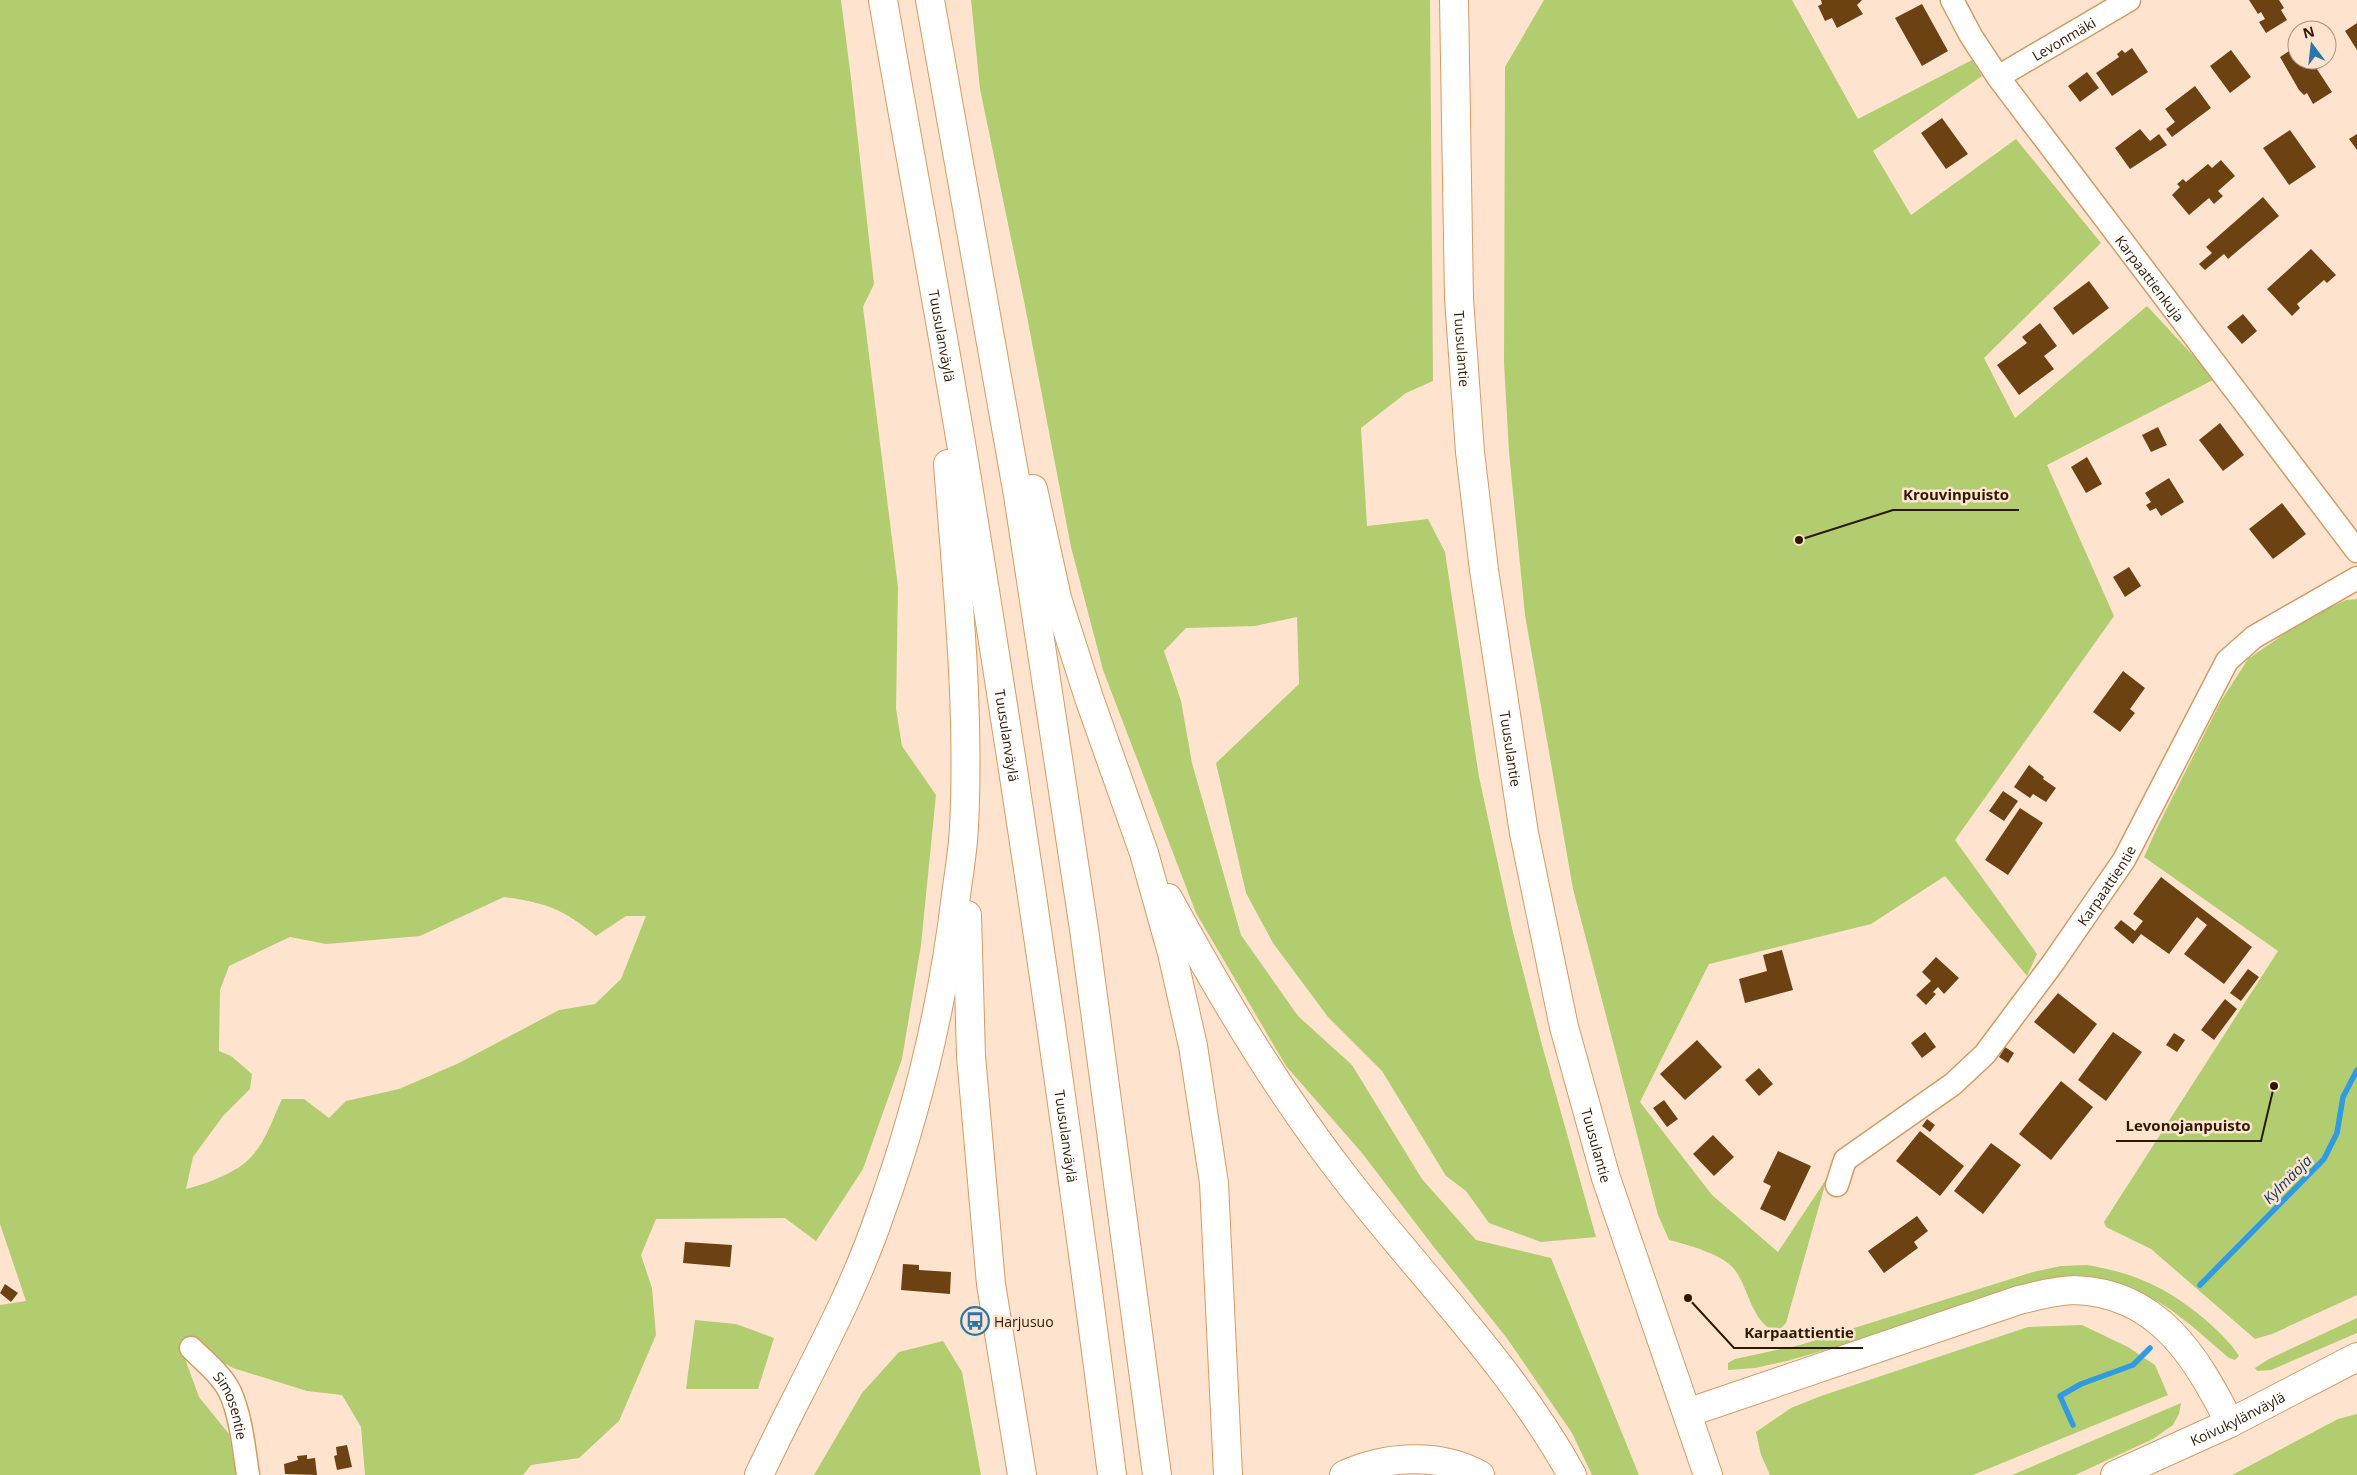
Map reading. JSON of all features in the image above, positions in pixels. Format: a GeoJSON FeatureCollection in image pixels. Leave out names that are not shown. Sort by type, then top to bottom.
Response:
{"type":"FeatureCollection","features":[{"type":"Feature","properties":{"kind":"main road","name":"Tuusulanväylä"},"geometry":{"type":"LineString","coordinates":[[883,0],[973,515],[1039,938],[1084,1253],[1112,1475]]}},
{"type":"Feature","properties":{"kind":"main road"},"geometry":{"type":"LineString","coordinates":[[930,0],[1018,495],[1084,929],[1157,1475]]}},
{"type":"Feature","properties":{"kind":"main road","name":"Tuusulantie"},"geometry":{"type":"LineString","coordinates":[[1454,0],[1459,299],[1470,452],[1486,580],[1524,833],[1564,1027],[1606,1178],[1708,1475]]}},
{"type":"Feature","properties":{"kind":"main road"},"geometry":{"type":"LineString","coordinates":[[938,318],[965,722],[964,828],[971,1056],[991,1284],[1022,1475]]}},
{"type":"Feature","properties":{"kind":"main road"},"geometry":{"type":"LineString","coordinates":[[987,323],[1039,508],[1057,598],[1089,698],[1144,853],[1172,953],[1193,1046],[1214,1183],[1228,1475]]}},
{"type":"Feature","properties":{"kind":"main road"},"geometry":{"type":"LineString","coordinates":[[759,1475],[844,1302],[879,1219],[907,1135],[936,1027],[952,928],[964,828]]}},
{"type":"Feature","properties":{"kind":"main road"},"geometry":{"type":"LineString","coordinates":[[1144,853],[1192,942],[1288,1100],[1350,1184],[1516,1388],[1548,1433],[1572,1475]]}},
{"type":"Feature","properties":{"kind":"main road"},"geometry":{"type":"LineString","coordinates":[[1687,1413],[2019,1300],[2046,1293],[2073,1290],[2095,1292],[2120,1298],[2148,1311],[2167,1328],[2185,1349],[2210,1384],[2230,1423]]}},
{"type":"Feature","properties":{"kind":"main road","name":"Koivukylänväylä"},"geometry":{"type":"LineString","coordinates":[[2115,1475],[2230,1423],[2357,1357]]}},
{"type":"Feature","properties":{"kind":"main road"},"geometry":{"type":"LineString","coordinates":[[1344,1475],[1363,1466],[1400,1459],[1438,1461],[1471,1470],[1480,1475]]}},
{"type":"Feature","properties":{"kind":"street","name":"Karpaattienkuja"},"geometry":{"type":"LineString","coordinates":[[1952,0],[1971,36],[1998,77],[2357,551]]}},
{"type":"Feature","properties":{"kind":"street","name":"Levonmäki"},"geometry":{"type":"LineString","coordinates":[[1998,77],[2128,0]]}},
{"type":"Feature","properties":{"kind":"street","name":"Karpaattientie"},"geometry":{"type":"LineString","coordinates":[[1837,1185],[1845,1160],[1954,1084],[1985,1054],[2047,971],[2124,860],[2227,661],[2254,637],[2357,578]]}},
{"type":"Feature","properties":{"kind":"street","name":"Simosentie"},"geometry":{"type":"LineString","coordinates":[[191,1348],[220,1378],[230,1392],[239,1424],[248,1475]]}},
{"type":"Feature","properties":{"kind":"green space"},"geometry":{"type":"Polygon","coordinates":[[[0,0],[841,0],[874,284],[863,307],[898,587],[896,709],[902,746],[936,795],[921,945],[902,1059],[863,1169],[816,1241],[785,1218],[656,1219],[641,1255],[652,1288],[656,1335],[619,1421],[579,1458],[531,1465],[523,1475],[365,1475],[361,1427],[342,1395],[307,1391],[233,1368],[204,1352],[184,1356],[199,1397],[229,1434],[236,1475],[0,1475],[0,1305],[26,1301],[0,1224],[0,0]],[[504,897],[420,936],[326,944],[290,937],[229,966],[220,990],[219,1051],[231,1056],[252,1074],[250,1089],[223,1116],[193,1157],[186,1189],[221,1177],[238,1168],[251,1157],[261,1144],[282,1099],[304,1099],[329,1118],[346,1101],[399,1089],[457,1064],[559,1010],[595,1004],[621,979],[646,916],[626,916],[596,936],[563,913],[543,905],[504,897]]]}},
{"type":"Feature","properties":{"kind":"green space"},"geometry":{"type":"Polygon","coordinates":[[[971,0],[1430,0],[1433,381],[1406,393],[1361,428],[1367,526],[1428,519],[1445,552],[1479,777],[1512,928],[1542,1045],[1596,1237],[1541,1242],[1489,1223],[1466,1191],[1446,1176],[1382,1071],[1328,1017],[1273,943],[1246,893],[1216,763],[1299,684],[1297,617],[1255,626],[1186,628],[1164,651],[1181,701],[1192,763],[1241,935],[1298,1016],[1352,1065],[1422,1179],[1476,1240],[1551,1258],[1639,1475],[1592,1475],[1572,1433],[1506,1337],[1362,1153],[1286,1066],[1196,913],[1103,670],[1071,547],[1024,301],[980,89],[971,0]]]}},
{"type":"Feature","properties":{"kind":"green space"},"geometry":{"type":"Polygon","coordinates":[[[1544,0],[1792,0],[1858,119],[1972,60],[1982,76],[1873,151],[1911,215],[2016,139],[2101,243],[1984,358],[2015,418],[2147,306],[2215,379],[2047,465],[2114,616],[1955,840],[2037,954],[2027,976],[1945,876],[1871,924],[1709,964],[1640,1102],[1712,1195],[1778,1252],[1827,1178],[1786,1323],[1777,1332],[1762,1322],[1756,1314],[1740,1278],[1729,1264],[1705,1251],[1669,1240],[1658,1215],[1573,889],[1525,615],[1509,452],[1504,363],[1505,67],[1544,0]]]}},
{"type":"Feature","properties":{"kind":"green space"},"geometry":{"type":"Polygon","coordinates":[[[2357,599],[2357,1295],[2272,1334],[2255,1339],[2151,1249],[2106,1227],[2104,1222],[2278,951],[2144,857],[2221,701],[2248,659],[2307,618],[2346,600],[2357,599]]]}},
{"type":"Feature","properties":{"kind":"green space"},"geometry":{"type":"Polygon","coordinates":[[[2087,1265],[2105,1268],[2137,1278],[2180,1300],[2221,1334],[2239,1356],[2235,1360],[2229,1358],[2176,1314],[2140,1292],[2119,1284],[2097,1280],[2072,1279],[1787,1361],[1755,1368],[1728,1370],[1728,1363],[1735,1359],[1800,1345],[2033,1272],[2061,1266],[2087,1265]]]}},
{"type":"Feature","properties":{"kind":"green space"},"geometry":{"type":"Polygon","coordinates":[[[2357,1318],[2357,1333],[2271,1370],[2257,1371],[2255,1368],[2269,1359],[2357,1318]]]}},
{"type":"Feature","properties":{"kind":"green space"},"geometry":{"type":"Polygon","coordinates":[[[695,1320],[736,1324],[774,1338],[758,1389],[686,1389],[695,1320]]]}},
{"type":"Feature","properties":{"kind":"green space"},"geometry":{"type":"Polygon","coordinates":[[[2082,1325],[2128,1347],[2155,1365],[2168,1395],[1973,1475],[1770,1475],[1761,1455],[1756,1432],[1791,1408],[1821,1396],[2028,1327],[2082,1325]]]}},
{"type":"Feature","properties":{"kind":"green space"},"geometry":{"type":"Polygon","coordinates":[[[943,1341],[962,1372],[981,1475],[814,1475],[862,1393],[899,1352],[943,1341]]]}},
{"type":"Feature","properties":{"kind":"green space"},"geometry":{"type":"Polygon","coordinates":[[[2181,1403],[2179,1414],[2173,1425],[2153,1439],[2075,1475],[2012,1475],[2181,1403]]]}},
{"type":"Feature","properties":{"kind":"green space"},"geometry":{"type":"Polygon","coordinates":[[[2357,1414],[2357,1475],[2232,1475],[2338,1419],[2357,1414]]]}},
{"type":"Feature","properties":{"kind":"building"},"geometry":{"type":"Polygon","coordinates":[[[1821,0],[1862,0],[1857,5],[1863,14],[1837,28],[1832,18],[1825,21],[1818,6],[1822,4],[1821,0]]]}},
{"type":"Feature","properties":{"kind":"building"},"geometry":{"type":"Polygon","coordinates":[[[2249,0],[2279,0],[2284,8],[2281,10],[2287,20],[2266,33],[2259,22],[2265,19],[2261,12],[2258,14],[2249,0]]]}},
{"type":"Feature","properties":{"kind":"building"},"geometry":{"type":"Polygon","coordinates":[[[1922,4],[1948,51],[1922,66],[1895,18],[1922,4]]]}},
{"type":"Feature","properties":{"kind":"building"},"geometry":{"type":"Polygon","coordinates":[[[2357,23],[2357,50],[2345,31],[2357,23]]]}},
{"type":"Feature","properties":{"kind":"building"},"geometry":{"type":"Polygon","coordinates":[[[2132,48],[2148,72],[2112,96],[2096,73],[2119,57],[2117,54],[2122,50],[2125,53],[2132,48]]]}},
{"type":"Feature","properties":{"kind":"building"},"geometry":{"type":"Polygon","coordinates":[[[2231,50],[2251,77],[2230,93],[2210,66],[2231,50]]]}},
{"type":"Feature","properties":{"kind":"building"},"geometry":{"type":"Polygon","coordinates":[[[2287,52],[2287,69],[2280,57],[2287,52]]]}},
{"type":"Feature","properties":{"kind":"building"},"geometry":{"type":"Polygon","coordinates":[[[2287,70],[2318,70],[2332,92],[2313,104],[2307,93],[2304,95],[2287,70]]]}},
{"type":"Feature","properties":{"kind":"building"},"geometry":{"type":"Polygon","coordinates":[[[2087,72],[2099,88],[2080,102],[2068,86],[2087,72]]]}},
{"type":"Feature","properties":{"kind":"building"},"geometry":{"type":"Polygon","coordinates":[[[2195,86],[2211,108],[2172,137],[2166,129],[2175,122],[2165,109],[2195,86]]]}},
{"type":"Feature","properties":{"kind":"building"},"geometry":{"type":"Polygon","coordinates":[[[1942,118],[1968,154],[1946,169],[1921,133],[1942,118]]]}},
{"type":"Feature","properties":{"kind":"building"},"geometry":{"type":"Polygon","coordinates":[[[2140,129],[2150,141],[2159,134],[2167,145],[2130,169],[2115,148],[2140,129]]]}},
{"type":"Feature","properties":{"kind":"building"},"geometry":{"type":"Polygon","coordinates":[[[2290,130],[2316,167],[2289,185],[2263,148],[2290,130]]]}},
{"type":"Feature","properties":{"kind":"building"},"geometry":{"type":"Polygon","coordinates":[[[2357,134],[2357,150],[2349,139],[2357,134]]]}},
{"type":"Feature","properties":{"kind":"building"},"geometry":{"type":"Polygon","coordinates":[[[2221,160],[2235,176],[2218,191],[2223,196],[2214,204],[2209,198],[2189,215],[2172,195],[2180,187],[2177,184],[2183,179],[2186,182],[2208,164],[2212,168],[2221,160]]]}},
{"type":"Feature","properties":{"kind":"building"},"geometry":{"type":"Polygon","coordinates":[[[2263,197],[2279,216],[2228,259],[2224,254],[2205,270],[2199,264],[2212,253],[2206,247],[2263,197]]]}},
{"type":"Feature","properties":{"kind":"building"},"geometry":{"type":"Polygon","coordinates":[[[2311,249],[2336,275],[2327,283],[2324,280],[2297,304],[2300,308],[2292,316],[2267,289],[2311,249]]]}},
{"type":"Feature","properties":{"kind":"building"},"geometry":{"type":"Polygon","coordinates":[[[2089,281],[2109,308],[2073,335],[2053,308],[2089,281]]]}},
{"type":"Feature","properties":{"kind":"building"},"geometry":{"type":"Polygon","coordinates":[[[2243,314],[2257,331],[2242,344],[2227,327],[2243,314]]]}},
{"type":"Feature","properties":{"kind":"building"},"geometry":{"type":"Polygon","coordinates":[[[2040,323],[2057,346],[2044,356],[2054,369],[2019,395],[1997,365],[2027,343],[2022,337],[2040,323]]]}},
{"type":"Feature","properties":{"kind":"building"},"geometry":{"type":"Polygon","coordinates":[[[2220,423],[2244,455],[2223,471],[2199,440],[2220,423]]]}},
{"type":"Feature","properties":{"kind":"building"},"geometry":{"type":"Polygon","coordinates":[[[2158,427],[2167,445],[2151,452],[2142,435],[2158,427]]]}},
{"type":"Feature","properties":{"kind":"building"},"geometry":{"type":"Polygon","coordinates":[[[2087,457],[2102,484],[2086,493],[2071,467],[2087,457]]]}},
{"type":"Feature","properties":{"kind":"building"},"geometry":{"type":"Polygon","coordinates":[[[2169,478],[2184,502],[2161,516],[2156,508],[2150,511],[2146,505],[2151,502],[2145,493],[2169,478]]]}},
{"type":"Feature","properties":{"kind":"building"},"geometry":{"type":"Polygon","coordinates":[[[2282,503],[2306,534],[2273,559],[2249,529],[2282,503]]]}},
{"type":"Feature","properties":{"kind":"building"},"geometry":{"type":"Polygon","coordinates":[[[2129,567],[2141,586],[2125,597],[2113,577],[2129,567]]]}},
{"type":"Feature","properties":{"kind":"building"},"geometry":{"type":"Polygon","coordinates":[[[2123,671],[2145,688],[2130,709],[2135,713],[2120,732],[2093,712],[2123,671]]]}},
{"type":"Feature","properties":{"kind":"building"},"geometry":{"type":"Polygon","coordinates":[[[2029,765],[2044,777],[2043,779],[2056,788],[2046,802],[2033,794],[2030,798],[2014,787],[2029,765]]]}},
{"type":"Feature","properties":{"kind":"building"},"geometry":{"type":"Polygon","coordinates":[[[2003,791],[2018,801],[2004,821],[1989,811],[2003,791]]]}},
{"type":"Feature","properties":{"kind":"building"},"geometry":{"type":"Polygon","coordinates":[[[2020,808],[2043,823],[2008,875],[1985,860],[2020,808]]]}},
{"type":"Feature","properties":{"kind":"building"},"geometry":{"type":"Polygon","coordinates":[[[2161,877],[2252,947],[2224,984],[2184,954],[2207,925],[2197,917],[2169,954],[2141,934],[2133,944],[2114,928],[2121,920],[2135,931],[2143,921],[2133,914],[2161,877]]]}},
{"type":"Feature","properties":{"kind":"building"},"geometry":{"type":"Polygon","coordinates":[[[1782,950],[1793,990],[1745,1003],[1739,979],[1767,971],[1763,955],[1782,950]]]}},
{"type":"Feature","properties":{"kind":"building"},"geometry":{"type":"Polygon","coordinates":[[[1936,957],[1959,978],[1944,994],[1938,987],[1933,992],[1936,994],[1926,1005],[1916,995],[1931,981],[1922,972],[1936,957]]]}},
{"type":"Feature","properties":{"kind":"building"},"geometry":{"type":"Polygon","coordinates":[[[2248,969],[2259,977],[2241,1001],[2230,993],[2248,969]]]}},
{"type":"Feature","properties":{"kind":"building"},"geometry":{"type":"Polygon","coordinates":[[[2058,993],[2097,1024],[2074,1054],[2034,1022],[2058,993]]]}},
{"type":"Feature","properties":{"kind":"building"},"geometry":{"type":"Polygon","coordinates":[[[2225,999],[2237,1009],[2214,1040],[2201,1030],[2225,999]]]}},
{"type":"Feature","properties":{"kind":"building"},"geometry":{"type":"Polygon","coordinates":[[[1925,1032],[1936,1047],[1922,1058],[1911,1043],[1925,1032]]]}},
{"type":"Feature","properties":{"kind":"building"},"geometry":{"type":"Polygon","coordinates":[[[2113,1032],[2142,1052],[2106,1101],[2078,1080],[2113,1032]]]}},
{"type":"Feature","properties":{"kind":"building"},"geometry":{"type":"Polygon","coordinates":[[[2174,1033],[2185,1040],[2177,1052],[2166,1045],[2174,1033]]]}},
{"type":"Feature","properties":{"kind":"building"},"geometry":{"type":"Polygon","coordinates":[[[1697,1040],[1722,1067],[1685,1100],[1660,1074],[1697,1040]]]}},
{"type":"Feature","properties":{"kind":"building"},"geometry":{"type":"Polygon","coordinates":[[[2005,1047],[2014,1053],[2008,1063],[1999,1057],[2005,1047]]]}},
{"type":"Feature","properties":{"kind":"building"},"geometry":{"type":"Polygon","coordinates":[[[1759,1068],[1773,1084],[1759,1096],[1745,1080],[1759,1068]]]}},
{"type":"Feature","properties":{"kind":"building"},"geometry":{"type":"Polygon","coordinates":[[[2061,1081],[2093,1107],[2051,1160],[2019,1134],[2061,1081]]]}},
{"type":"Feature","properties":{"kind":"building"},"geometry":{"type":"Polygon","coordinates":[[[1664,1100],[1678,1119],[1667,1127],[1653,1108],[1664,1100]]]}},
{"type":"Feature","properties":{"kind":"building"},"geometry":{"type":"Polygon","coordinates":[[[1927,1119],[1935,1125],[1930,1132],[1922,1126],[1927,1119]]]}},
{"type":"Feature","properties":{"kind":"building"},"geometry":{"type":"Polygon","coordinates":[[[1920,1131],[1964,1166],[1940,1196],[1896,1161],[1920,1131]]]}},
{"type":"Feature","properties":{"kind":"building"},"geometry":{"type":"Polygon","coordinates":[[[1713,1135],[1734,1157],[1714,1176],[1693,1154],[1713,1135]]]}},
{"type":"Feature","properties":{"kind":"building"},"geometry":{"type":"Polygon","coordinates":[[[1991,1143],[2021,1165],[1983,1214],[1954,1191],[1991,1143]]]}},
{"type":"Feature","properties":{"kind":"building"},"geometry":{"type":"Polygon","coordinates":[[[1778,1151],[1811,1166],[1785,1221],[1760,1209],[1771,1186],[1763,1182],[1778,1151]]]}},
{"type":"Feature","properties":{"kind":"building"},"geometry":{"type":"Polygon","coordinates":[[[1917,1216],[1928,1231],[1914,1242],[1918,1248],[1884,1273],[1868,1251],[1917,1216]]]}},
{"type":"Feature","properties":{"kind":"building"},"geometry":{"type":"Polygon","coordinates":[[[685,1242],[732,1245],[730,1267],[683,1263],[685,1242]]]}},
{"type":"Feature","properties":{"kind":"building"},"geometry":{"type":"Polygon","coordinates":[[[903,1264],[919,1265],[919,1270],[951,1272],[950,1294],[901,1290],[903,1264]]]}},
{"type":"Feature","properties":{"kind":"building"},"geometry":{"type":"Polygon","coordinates":[[[5,1284],[18,1293],[11,1302],[0,1293],[5,1284]]]}},
{"type":"Feature","properties":{"kind":"building"},"geometry":{"type":"Polygon","coordinates":[[[347,1445],[352,1467],[337,1470],[334,1456],[337,1455],[336,1447],[347,1445]]]}},
{"type":"Feature","properties":{"kind":"building"},"geometry":{"type":"Polygon","coordinates":[[[307,1455],[307,1459],[315,1458],[317,1475],[285,1474],[284,1464],[298,1460],[297,1456],[307,1455]]]}},
{"type":"Feature","properties":{"kind":"waterway","name":"Kylmäoja"},"geometry":{"type":"LineString","coordinates":[[2200,1285],[2324,1159],[2337,1133],[2343,1097],[2357,1070]]}},
{"type":"Feature","properties":{"kind":"waterway","name":"Kylmäoja"},"geometry":{"type":"LineString","coordinates":[[2073,1425],[2060,1396],[2081,1384],[2133,1365],[2150,1348]]}},
{"type":"Feature","properties":{"kind":"place","name":"Krouvinpuisto"},"geometry":{"type":"Point","coordinates":[1799,540]}},
{"type":"Feature","properties":{"kind":"place","name":"Levonojanpuisto"},"geometry":{"type":"Point","coordinates":[2274,1086]}},
{"type":"Feature","properties":{"kind":"place","name":"Karpaattientie"},"geometry":{"type":"Point","coordinates":[1688,1298]}},
{"type":"Feature","properties":{"kind":"place","name":"Harjusuo"},"geometry":{"type":"Point","coordinates":[975,1321]}}]}
